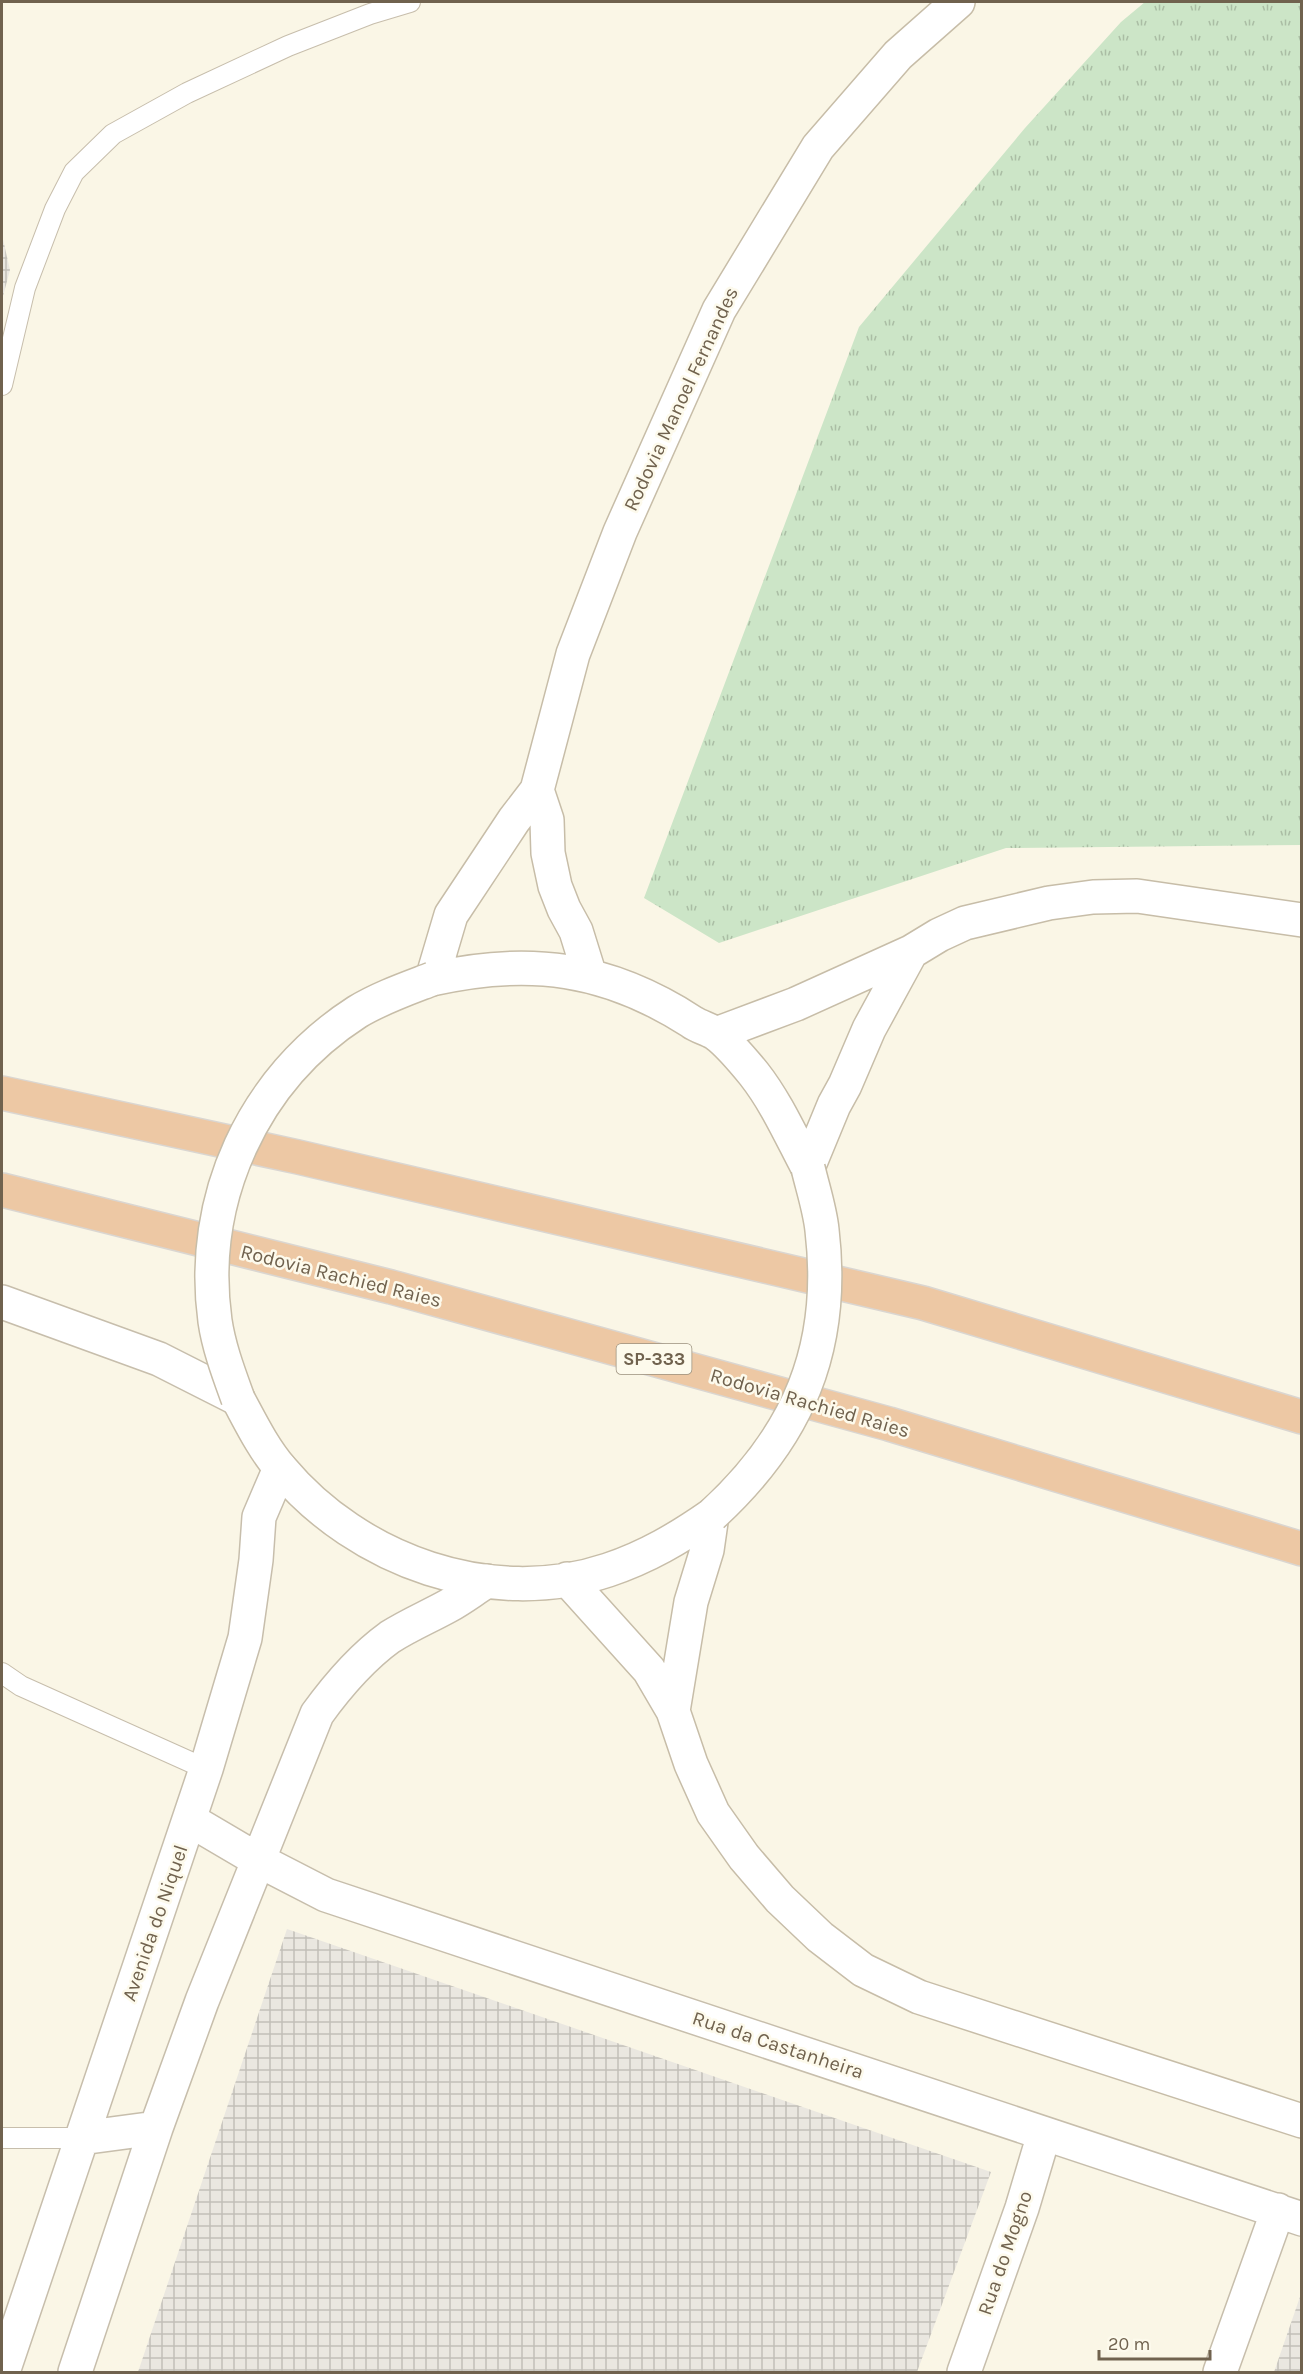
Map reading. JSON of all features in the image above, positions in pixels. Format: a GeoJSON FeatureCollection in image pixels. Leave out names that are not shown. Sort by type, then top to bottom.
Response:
{"type":"FeatureCollection","features":[{"type":"Feature","properties":{"kind":"highway"},"geometry":{"type":"LineString","coordinates":[[2,1093],[298,1157],[923,1304],[1302,1417]]}},
{"type":"Feature","properties":{"kind":"highway","name":"Rodovia Rachied Raies"},"geometry":{"type":"LineString","coordinates":[[2,1190],[391,1287],[889,1424],[1302,1549]]}},
{"type":"Feature","properties":{"kind":"main road","name":"Rodovia Manoel Fernandes"},"geometry":{"type":"LineString","coordinates":[[432,979],[450,915],[537,790],[573,654],[594,598],[620,532],[719,309],[818,147],[898,55],[958,2]]}},
{"type":"Feature","properties":{"kind":"main road"},"geometry":{"type":"LineString","coordinates":[[537,790],[547,820],[548,853],[555,886],[576,931],[590,976]]}},
{"type":"Feature","properties":{"kind":"main road"},"geometry":{"type":"LineString","coordinates":[[717,1034],[796,1004],[911,952],[965,923],[1049,903],[1093,897],[1137,896],[1302,920]]}},
{"type":"Feature","properties":{"kind":"main road"},"geometry":{"type":"LineString","coordinates":[[808,1168],[869,1029],[911,952]]}},
{"type":"Feature","properties":{"kind":"main road"},"geometry":{"type":"LineString","coordinates":[[510,967],[550,969],[590,976],[628,988],[665,1005],[699,1027],[717,1034],[754,1074],[780,1115],[808,1168],[822,1228],[825,1268],[824,1309],[817,1348],[805,1386],[788,1423],[767,1457],[741,1488],[712,1515],[679,1538],[643,1557],[606,1571],[567,1579],[527,1583],[487,1581],[447,1574],[409,1562],[372,1545],[331,1517],[307,1497],[280,1468],[257,1435],[238,1399],[224,1361],[215,1322],[212,1282],[213,1242],[220,1202],[232,1163],[248,1127],[270,1093],[289,1070],[325,1035],[358,1012],[394,993],[432,979],[470,970],[510,967]]}},
{"type":"Feature","properties":{"kind":"main road"},"geometry":{"type":"LineString","coordinates":[[2,1302],[159,1359],[238,1399]]}},
{"type":"Feature","properties":{"kind":"main road","name":"Avenida do Niquel"},"geometry":{"type":"LineString","coordinates":[[3,2373],[206,1769],[245,1638],[256,1560],[259,1517],[280,1468]]}},
{"type":"Feature","properties":{"kind":"main road"},"geometry":{"type":"LineString","coordinates":[[673,1712],[691,1602],[707,1550],[712,1515]]}},
{"type":"Feature","properties":{"kind":"main road"},"geometry":{"type":"LineString","coordinates":[[567,1579],[649,1670],[673,1712],[713,1813],[744,1857],[780,1899],[820,1937],[863,1970],[919,1997],[1302,2121]]}},
{"type":"Feature","properties":{"kind":"main road"},"geometry":{"type":"LineString","coordinates":[[75,2373],[156,2128],[202,2001],[317,1714],[339,1684],[364,1658],[418,1620],[448,1606],[487,1581]]}},
{"type":"Feature","properties":{"kind":"main road","name":"Rua da Castanheira"},"geometry":{"type":"LineString","coordinates":[[190,1821],[326,1895],[1290,2215]]}},
{"type":"Feature","properties":{"kind":"main road"},"geometry":{"type":"LineString","coordinates":[[81,2138],[156,2128]]}},
{"type":"Feature","properties":{"kind":"main road","name":"Rua do Mogno"},"geometry":{"type":"LineString","coordinates":[[964,2373],[1022,2208],[1044,2134]]}},
{"type":"Feature","properties":{"kind":"main road"},"geometry":{"type":"LineString","coordinates":[[1220,2373],[1290,2215]]}},
{"type":"Feature","properties":{"kind":"lane"},"geometry":{"type":"LineString","coordinates":[[2,385],[25,288],[55,209],[74,172],[113,134],[188,93],[288,46],[370,14],[410,2]]}},
{"type":"Feature","properties":{"kind":"lane"},"geometry":{"type":"LineString","coordinates":[[2,1673],[21,1686],[206,1769]]}},
{"type":"Feature","properties":{"kind":"lane"},"geometry":{"type":"LineString","coordinates":[[2,2138],[81,2138]]}},
{"type":"Feature","properties":{"kind":"shaded area"},"geometry":{"type":"Polygon","coordinates":[[[2,235],[10,270],[2,300],[2,235]]]}},
{"type":"Feature","properties":{"kind":"shaded area"},"geometry":{"type":"Polygon","coordinates":[[[287,1929],[991,2172],[917,2372],[138,2372],[287,1929]]]}},
{"type":"Feature","properties":{"kind":"shaded area"},"geometry":{"type":"Polygon","coordinates":[[[1301,2294],[1301,2372],[1274,2372],[1301,2294]]]}},
{"type":"Feature","properties":{"kind":"green space"},"geometry":{"type":"Polygon","coordinates":[[[1145,2],[1301,2],[1301,845],[1006,848],[719,943],[644,898],[859,327],[1025,128],[1121,22],[1145,2]]]}}]}
